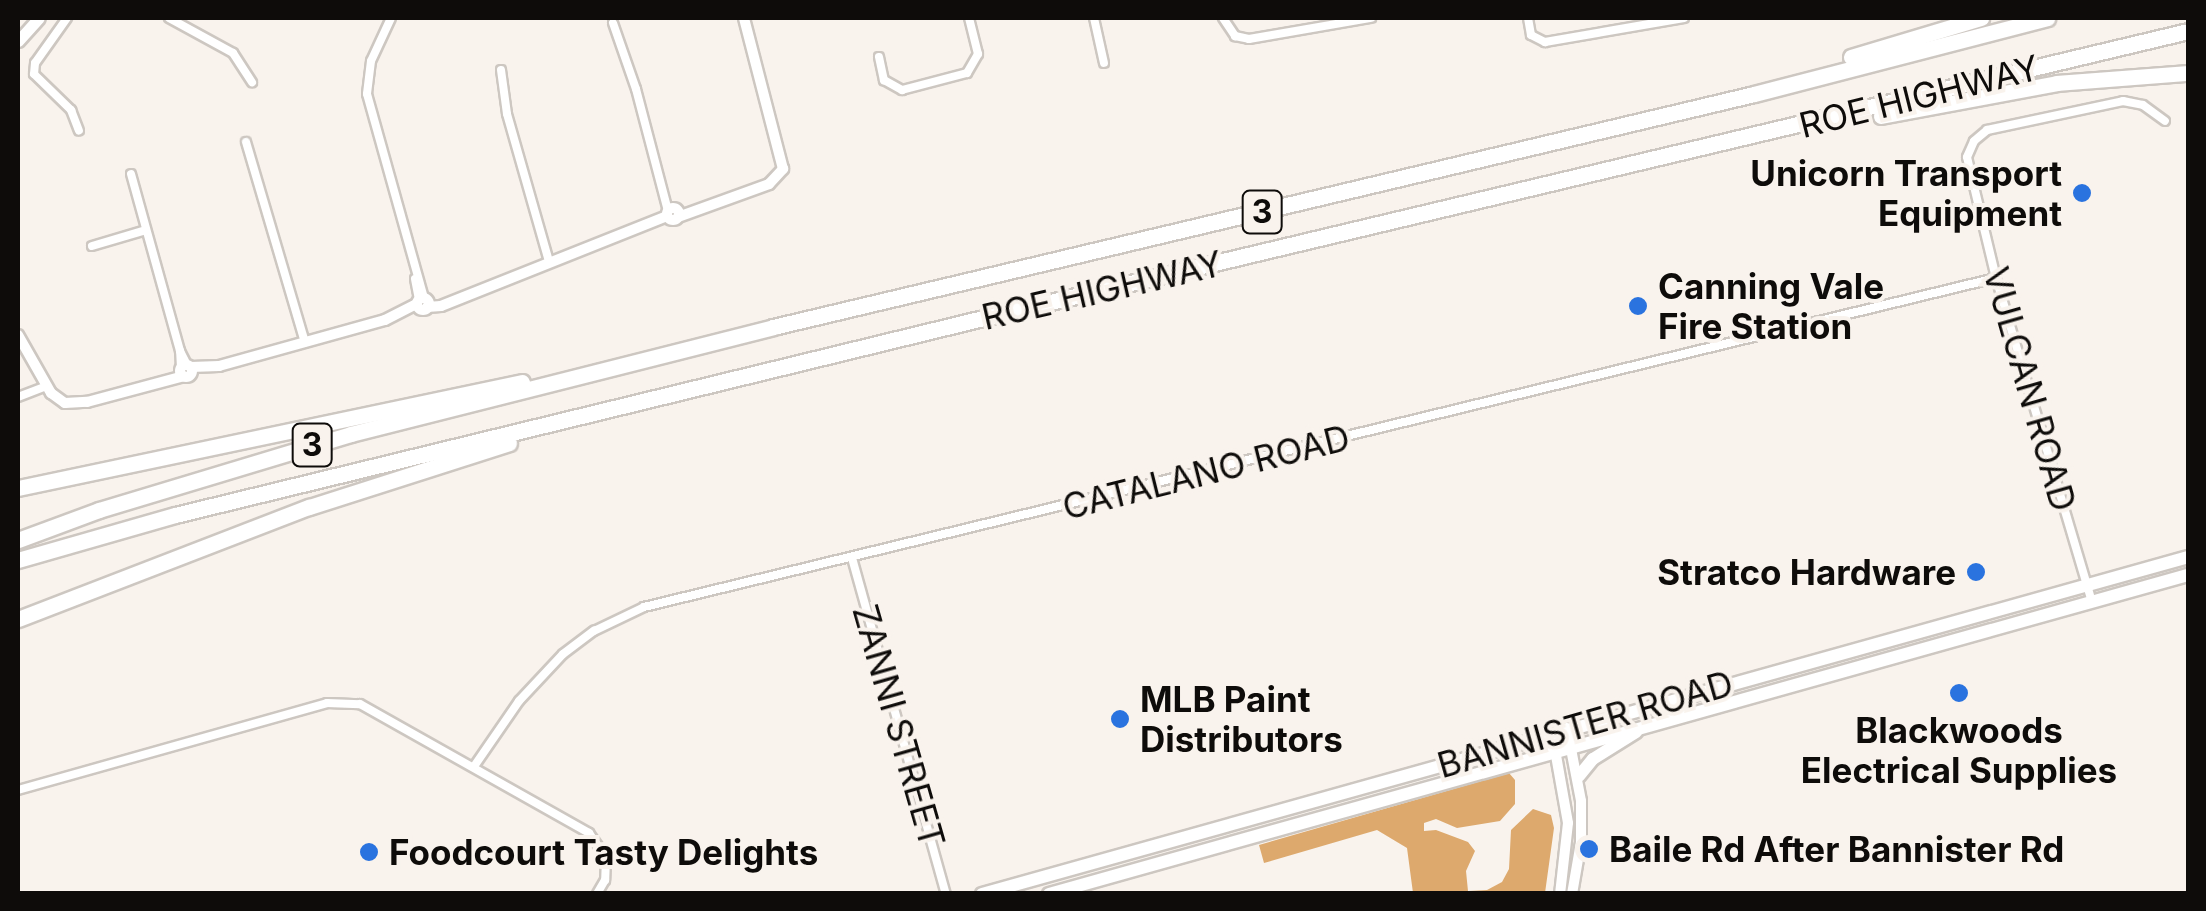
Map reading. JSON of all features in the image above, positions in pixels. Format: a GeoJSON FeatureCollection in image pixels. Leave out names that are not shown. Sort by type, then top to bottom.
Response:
{"type":"FeatureCollection","features":[{"type":"Feature","properties":{"kind":"highway"},"geometry":{"type":"LineString","coordinates":[[1754,94],[1833,62],[1981,18]]}},
{"type":"Feature","properties":{"kind":"highway","name":"ROE HIGHWAY"},"geometry":{"type":"LineString","coordinates":[[18,540],[256,461],[612,368],[1754,94],[2047,18]]}},
{"type":"Feature","properties":{"kind":"highway","name":"ROE HIGHWAY"},"geometry":{"type":"LineString","coordinates":[[18,560],[175,515],[2188,31]]}},
{"type":"Feature","properties":{"kind":"highway"},"geometry":{"type":"LineString","coordinates":[[1700,150],[2020,88],[2188,73]]}},
{"type":"Feature","properties":{"kind":"highway"},"geometry":{"type":"LineString","coordinates":[[18,488],[462,391],[612,368]]}},
{"type":"Feature","properties":{"kind":"highway"},"geometry":{"type":"LineString","coordinates":[[18,619],[309,506],[588,415]]}},
{"type":"Feature","properties":{"kind":"main road"},"geometry":{"type":"LineString","coordinates":[[18,41],[39,18]]}},
{"type":"Feature","properties":{"kind":"main road","name":"BANNISTER ROAD"},"geometry":{"type":"LineString","coordinates":[[982,894],[2188,557]]}},
{"type":"Feature","properties":{"kind":"main road","name":"BANNISTER ROAD"},"geometry":{"type":"LineString","coordinates":[[1049,894],[2188,575]]}},
{"type":"Feature","properties":{"kind":"main road"},"geometry":{"type":"LineString","coordinates":[[1579,776],[1593,759],[1646,725]]}},
{"type":"Feature","properties":{"kind":"street"},"geometry":{"type":"LineString","coordinates":[[68,18],[36,63],[34,74],[70,110],[79,131]]}},
{"type":"Feature","properties":{"kind":"street"},"geometry":{"type":"LineString","coordinates":[[169,18],[234,53],[252,82]]}},
{"type":"Feature","properties":{"kind":"street"},"geometry":{"type":"LineString","coordinates":[[391,18],[371,61],[367,94],[423,303]]}},
{"type":"Feature","properties":{"kind":"street"},"geometry":{"type":"LineString","coordinates":[[18,335],[47,386],[65,403],[75,404],[158,383],[186,370],[219,366],[385,320],[673,214],[768,184],[784,169],[744,18]]}},
{"type":"Feature","properties":{"kind":"street"},"geometry":{"type":"LineString","coordinates":[[879,57],[884,80],[902,90],[967,73],[978,54],[969,18]]}},
{"type":"Feature","properties":{"kind":"street"},"geometry":{"type":"LineString","coordinates":[[1094,18],[1104,63]]}},
{"type":"Feature","properties":{"kind":"street"},"geometry":{"type":"LineString","coordinates":[[1223,18],[1235,36],[1249,39],[1322,22],[1371,18]]}},
{"type":"Feature","properties":{"kind":"street"},"geometry":{"type":"LineString","coordinates":[[1528,18],[1531,35],[1545,42],[1684,18]]}},
{"type":"Feature","properties":{"kind":"street"},"geometry":{"type":"LineString","coordinates":[[613,23],[673,214]]}},
{"type":"Feature","properties":{"kind":"street"},"geometry":{"type":"LineString","coordinates":[[501,70],[506,114],[550,261]]}},
{"type":"Feature","properties":{"kind":"street","name":"VULCAN ROAD"},"geometry":{"type":"LineString","coordinates":[[2092,602],[1996,278],[1967,157],[1974,141],[1987,130],[2124,101],[2143,105],[2165,122]]}},
{"type":"Feature","properties":{"kind":"street"},"geometry":{"type":"LineString","coordinates":[[246,142],[304,342]]}},
{"type":"Feature","properties":{"kind":"street"},"geometry":{"type":"LineString","coordinates":[[131,174],[186,370]]}},
{"type":"Feature","properties":{"kind":"street"},"geometry":{"type":"LineString","coordinates":[[92,246],[146,230]]}},
{"type":"Feature","properties":{"kind":"street","name":"CATALANO ROAD"},"geometry":{"type":"LineString","coordinates":[[476,765],[519,701],[563,654],[594,632],[644,607],[1996,278]]}},
{"type":"Feature","properties":{"kind":"street"},"geometry":{"type":"LineString","coordinates":[[18,397],[47,386]]}},
{"type":"Feature","properties":{"kind":"street","name":"ZANNI STREET"},"geometry":{"type":"LineString","coordinates":[[852,558],[946,894]]}},
{"type":"Feature","properties":{"kind":"street"},"geometry":{"type":"LineString","coordinates":[[18,790],[343,701],[379,711],[588,832],[601,844],[607,869],[597,894]]}},
{"type":"Feature","properties":{"kind":"street"},"geometry":{"type":"LineString","coordinates":[[1567,728],[1579,776],[1581,842],[1572,894]]}},
{"type":"Feature","properties":{"kind":"street"},"geometry":{"type":"LineString","coordinates":[[1552,732],[1568,823],[1560,894]]}},
{"type":"Feature","properties":{"kind":"shaded area"},"geometry":{"type":"Polygon","coordinates":[[[1509,773],[1515,780],[1515,804],[1500,821],[1457,828],[1436,819],[1424,823],[1424,831],[1436,830],[1468,842],[1475,851],[1466,871],[1468,891],[1487,890],[1502,882],[1509,869],[1511,830],[1533,809],[1551,815],[1554,828],[1545,893],[1413,893],[1407,848],[1377,830],[1264,863],[1259,845],[1509,773]]]}},
{"type":"Feature","properties":{"kind":"place","name":"Unicorn Transport Equipment"},"geometry":{"type":"Point","coordinates":[2082,193]}},
{"type":"Feature","properties":{"kind":"place","name":"Canning Vale Fire Station"},"geometry":{"type":"Point","coordinates":[1638,306]}},
{"type":"Feature","properties":{"kind":"place","name":"Stratco Hardware"},"geometry":{"type":"Point","coordinates":[1976,572]}},
{"type":"Feature","properties":{"kind":"place","name":"Blackwoods Electrical Supplies"},"geometry":{"type":"Point","coordinates":[1959,693]}},
{"type":"Feature","properties":{"kind":"place","name":"MLB Paint Distributors"},"geometry":{"type":"Point","coordinates":[1120,719]}},
{"type":"Feature","properties":{"kind":"place","name":"Baile Rd After Bannister Rd"},"geometry":{"type":"Point","coordinates":[1589,849]}},
{"type":"Feature","properties":{"kind":"place","name":"Foodcourt Tasty Delights"},"geometry":{"type":"Point","coordinates":[369,852]}}]}
